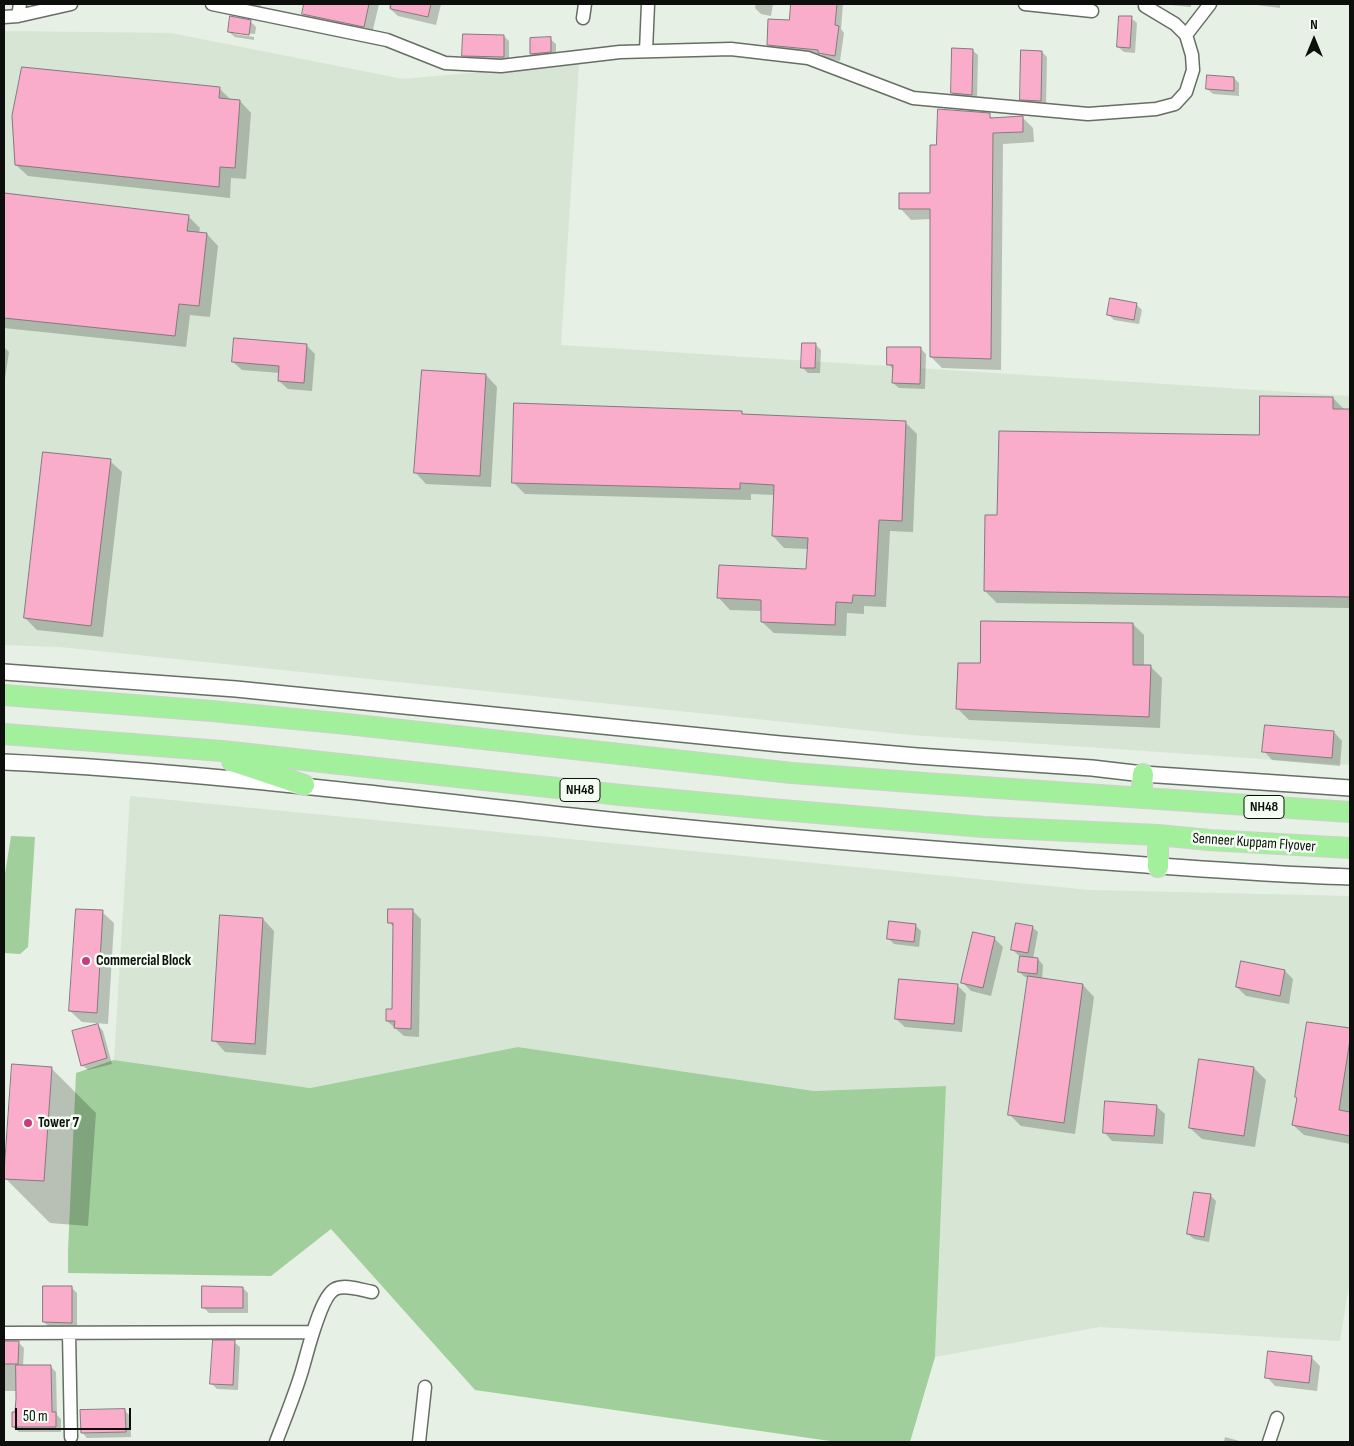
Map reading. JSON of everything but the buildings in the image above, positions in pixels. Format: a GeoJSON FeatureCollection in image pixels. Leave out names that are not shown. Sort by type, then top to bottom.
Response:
{"type":"FeatureCollection","features":[{"type":"Feature","properties":{"kind":"highway","name":"NH48"},"geometry":{"type":"LineString","coordinates":[[4,695],[338,723],[792,773],[1350,812]]}},
{"type":"Feature","properties":{"kind":"highway","name":"NH48"},"geometry":{"type":"LineString","coordinates":[[4,734],[174,747],[770,809],[984,827],[1158,835]]}},
{"type":"Feature","properties":{"kind":"highway"},"geometry":{"type":"LineString","coordinates":[[174,747],[231,761],[304,786]]}},
{"type":"Feature","properties":{"kind":"highway"},"geometry":{"type":"LineString","coordinates":[[1141,798],[1143,774]]}},
{"type":"Feature","properties":{"kind":"highway"},"geometry":{"type":"LineString","coordinates":[[1158,835],[1158,867]]}},
{"type":"Feature","properties":{"kind":"highway","name":"Senneer Kuppam Flyover"},"geometry":{"type":"LineString","coordinates":[[1158,835],[1209,840],[1350,848]]}},
{"type":"Feature","properties":{"kind":"street"},"geometry":{"type":"LineString","coordinates":[[4,17],[19,10],[71,4]]}},
{"type":"Feature","properties":{"kind":"street"},"geometry":{"type":"LineString","coordinates":[[212,4],[387,40],[444,63],[501,66],[620,52],[732,49],[808,58],[913,98],[1088,114],[1156,109],[1175,104],[1186,92],[1193,70],[1192,55],[1186,35],[1175,24],[1145,6],[1145,4]]}},
{"type":"Feature","properties":{"kind":"street"},"geometry":{"type":"LineString","coordinates":[[583,18],[585,4]]}},
{"type":"Feature","properties":{"kind":"street"},"geometry":{"type":"LineString","coordinates":[[646,51],[648,4]]}},
{"type":"Feature","properties":{"kind":"street"},"geometry":{"type":"LineString","coordinates":[[1026,4],[1092,12]]}},
{"type":"Feature","properties":{"kind":"street"},"geometry":{"type":"LineString","coordinates":[[1186,35],[1210,4]]}},
{"type":"Feature","properties":{"kind":"street"},"geometry":{"type":"LineString","coordinates":[[4,672],[201,686],[926,757],[1350,788]]}},
{"type":"Feature","properties":{"kind":"street"},"geometry":{"type":"LineString","coordinates":[[4,762],[114,769],[304,786],[702,830],[860,844],[1158,867],[1350,877]]}},
{"type":"Feature","properties":{"kind":"street"},"geometry":{"type":"LineString","coordinates":[[276,1442],[301,1376],[313,1332],[327,1296],[335,1289],[349,1287],[372,1292]]}},
{"type":"Feature","properties":{"kind":"street"},"geometry":{"type":"LineString","coordinates":[[4,1333],[313,1332]]}},
{"type":"Feature","properties":{"kind":"street"},"geometry":{"type":"LineString","coordinates":[[69,1333],[71,1437]]}},
{"type":"Feature","properties":{"kind":"street"},"geometry":{"type":"LineString","coordinates":[[419,1442],[425,1387]]}},
{"type":"Feature","properties":{"kind":"street"},"geometry":{"type":"LineString","coordinates":[[1269,1442],[1277,1418]]}},
{"type":"Feature","properties":{"kind":"shaded area"},"geometry":{"type":"Polygon","coordinates":[[[4,31],[171,33],[403,79],[579,63],[561,345],[1350,396],[1350,765],[911,735],[60,647],[4,645],[4,31]]]}},
{"type":"Feature","properties":{"kind":"shaded area"},"geometry":{"type":"Polygon","coordinates":[[[130,796],[1090,890],[1350,896],[1350,1278],[1340,1341],[1100,1327],[935,1357],[946,1086],[814,1091],[518,1047],[309,1088],[114,1060],[130,796]]]}},
{"type":"Feature","properties":{"kind":"green space"},"geometry":{"type":"Polygon","coordinates":[[[11,836],[35,837],[28,947],[20,954],[4,953],[4,880],[11,836]]]}},
{"type":"Feature","properties":{"kind":"green space"},"geometry":{"type":"Polygon","coordinates":[[[518,1047],[814,1091],[946,1086],[935,1357],[910,1442],[837,1442],[475,1390],[331,1229],[271,1276],[68,1273],[76,1073],[114,1060],[310,1088],[518,1047]]]}},
{"type":"Feature","properties":{"kind":"place","name":"Commercial Block"},"geometry":{"type":"Point","coordinates":[86,961]}},
{"type":"Feature","properties":{"kind":"place","name":"Tower 7"},"geometry":{"type":"Point","coordinates":[28,1123]}}]}
